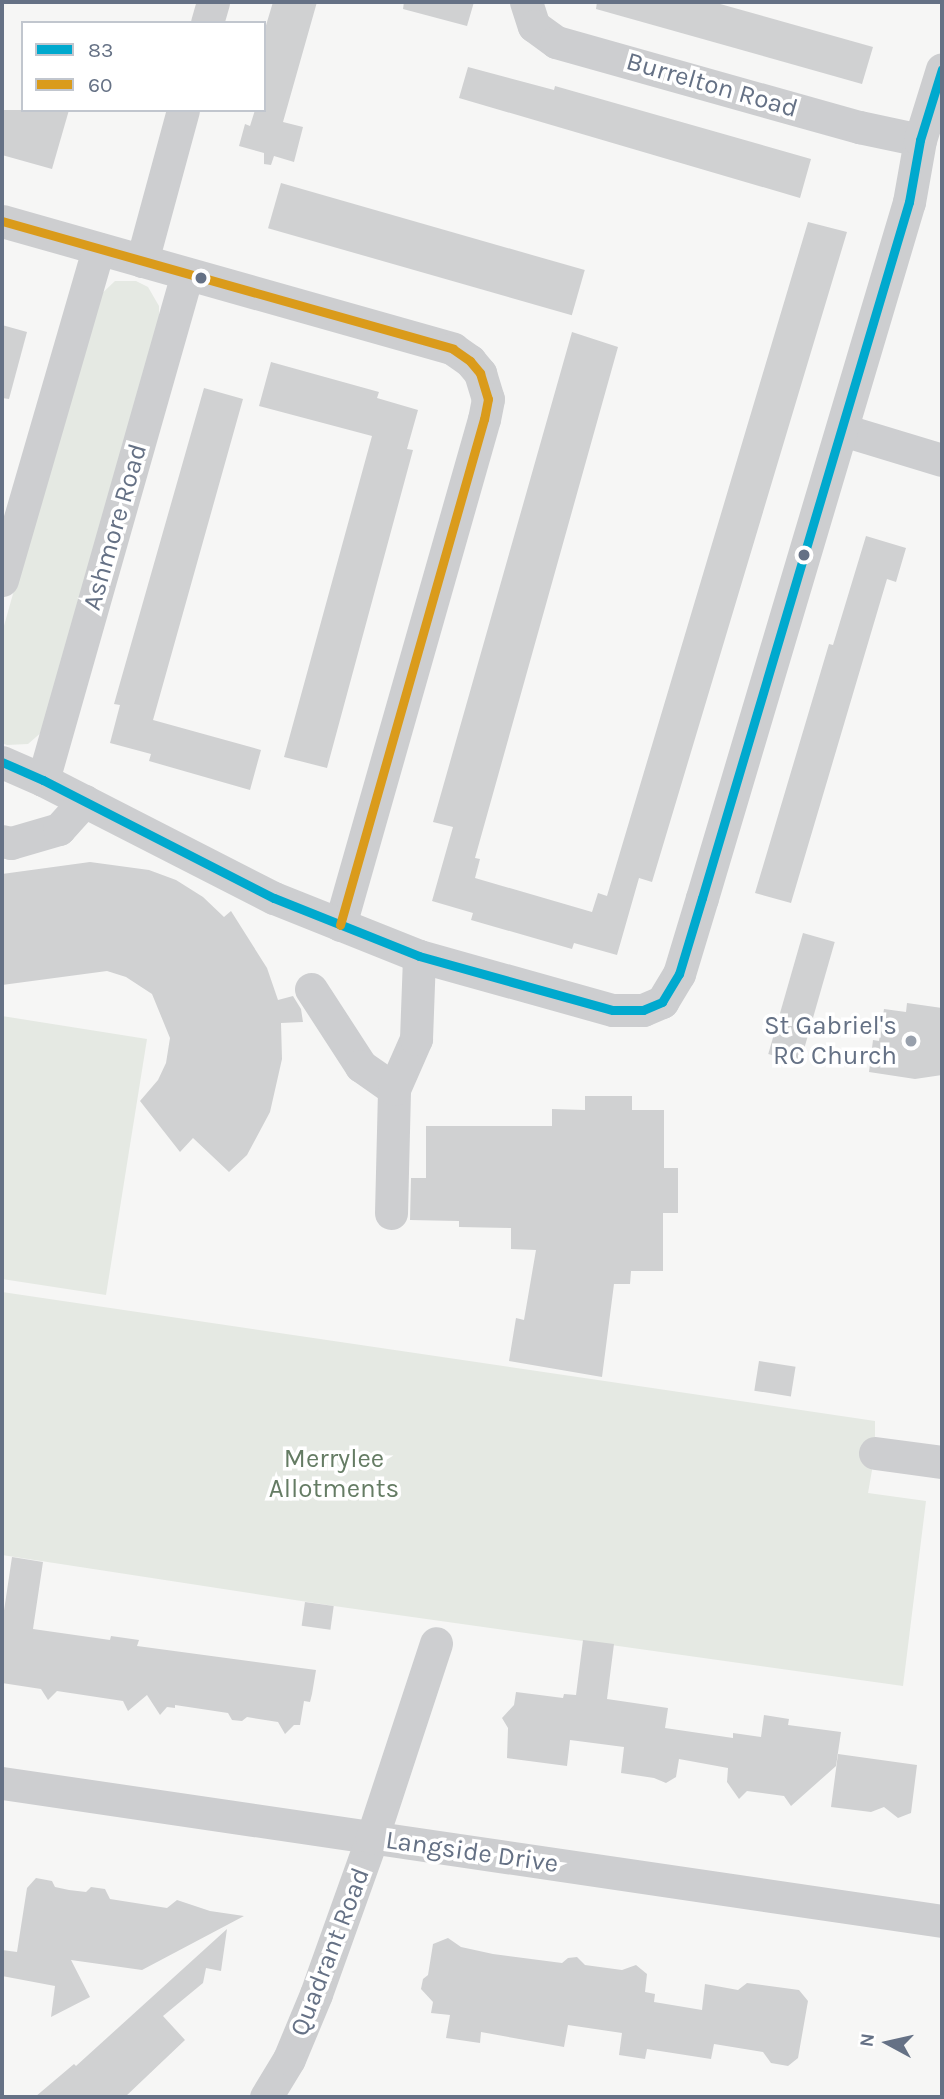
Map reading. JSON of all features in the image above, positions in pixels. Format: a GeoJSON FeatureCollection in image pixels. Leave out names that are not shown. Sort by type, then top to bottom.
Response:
{"type":"FeatureCollection","features":[{"type":"Feature","properties":{"kind":"street"},"geometry":{"type":"LineString","coordinates":[[208,21],[213,2]]}},
{"type":"Feature","properties":{"kind":"street","name":"Burrelton Road"},"geometry":{"type":"LineString","coordinates":[[526,2],[534,26],[556,42],[859,127],[920,140]]}},
{"type":"Feature","properties":{"kind":"street"},"geometry":{"type":"LineString","coordinates":[[2,762],[43,780],[274,898],[419,956],[613,1010],[643,1010],[670,993],[680,974],[843,430],[909,202],[920,140],[942,69]]}},
{"type":"Feature","properties":{"kind":"street"},"geometry":{"type":"LineString","coordinates":[[142,261],[182,112]]}},
{"type":"Feature","properties":{"kind":"street"},"geometry":{"type":"LineString","coordinates":[[2,222],[453,349],[470,361],[485,386],[488,399],[484,419],[340,925]]}},
{"type":"Feature","properties":{"kind":"street"},"geometry":{"type":"LineString","coordinates":[[2,580],[98,249]]}},
{"type":"Feature","properties":{"kind":"street","name":"Ashmore Road"},"geometry":{"type":"LineString","coordinates":[[43,780],[187,274]]}},
{"type":"Feature","properties":{"kind":"street"},"geometry":{"type":"LineString","coordinates":[[843,430],[942,460]]}},
{"type":"Feature","properties":{"kind":"street"},"geometry":{"type":"LineString","coordinates":[[2,841],[11,843],[59,830],[84,801]]}},
{"type":"Feature","properties":{"kind":"street"},"geometry":{"type":"LineString","coordinates":[[391,1213],[394,1089],[416,1039],[419,956]]}},
{"type":"Feature","properties":{"kind":"street"},"geometry":{"type":"LineString","coordinates":[[311,989],[361,1066],[394,1089]]}},
{"type":"Feature","properties":{"kind":"street"},"geometry":{"type":"LineString","coordinates":[[875,1453],[942,1462]]}},
{"type":"Feature","properties":{"kind":"street","name":"Quadrant Road"},"geometry":{"type":"LineString","coordinates":[[266,2097],[289,2059],[316,1994],[372,1838],[436,1643]]}},
{"type":"Feature","properties":{"kind":"street","name":"Langside Drive"},"geometry":{"type":"LineString","coordinates":[[2,1783],[942,1921]]}},
{"type":"Feature","properties":{"kind":"green space"},"geometry":{"type":"Polygon","coordinates":[[[115,281],[136,281],[148,287],[159,306],[159,317],[43,731],[28,744],[7,745],[2,743],[2,633],[96,299],[115,281]]]}},
{"type":"Feature","properties":{"kind":"green space"},"geometry":{"type":"Polygon","coordinates":[[[2,1016],[147,1039],[106,1295],[2,1279],[2,1016]]]}},
{"type":"Feature","properties":{"kind":"green space","name":"Merrylee Allotments"},"geometry":{"type":"Polygon","coordinates":[[[2,1292],[875,1421],[875,1453],[868,1493],[926,1501],[903,1686],[334,1606],[2,1555],[2,1292]]]}},
{"type":"Feature","properties":{"kind":"building"},"geometry":{"type":"Polygon","coordinates":[[[273,2],[317,2],[283,122],[303,127],[294,162],[274,156],[271,165],[264,164],[264,153],[239,146],[245,124],[250,126],[254,112],[266,112],[266,25],[273,2]]]}},
{"type":"Feature","properties":{"kind":"building"},"geometry":{"type":"Polygon","coordinates":[[[404,2],[474,2],[467,26],[403,9],[404,2]]]}},
{"type":"Feature","properties":{"kind":"building"},"geometry":{"type":"Polygon","coordinates":[[[597,2],[713,2],[873,47],[862,84],[596,9],[597,2]]]}},
{"type":"Feature","properties":{"kind":"building"},"geometry":{"type":"Polygon","coordinates":[[[468,67],[554,90],[555,86],[811,159],[800,198],[459,98],[468,67]]]}},
{"type":"Feature","properties":{"kind":"building"},"geometry":{"type":"Polygon","coordinates":[[[2,110],[68,112],[52,169],[2,155],[2,110]]]}},
{"type":"Feature","properties":{"kind":"building"},"geometry":{"type":"Polygon","coordinates":[[[281,183],[585,270],[572,315],[268,228],[281,183]]]}},
{"type":"Feature","properties":{"kind":"building"},"geometry":{"type":"Polygon","coordinates":[[[808,222],[847,232],[652,882],[639,878],[617,955],[574,943],[572,949],[471,920],[473,913],[432,901],[453,827],[433,822],[572,332],[618,347],[475,858],[480,859],[475,878],[592,912],[598,893],[607,896],[808,222]]]}},
{"type":"Feature","properties":{"kind":"building"},"geometry":{"type":"Polygon","coordinates":[[[2,325],[27,332],[9,399],[2,398],[2,325]]]}},
{"type":"Feature","properties":{"kind":"building"},"geometry":{"type":"Polygon","coordinates":[[[271,362],[379,392],[377,398],[418,410],[407,449],[413,450],[327,768],[284,757],[372,436],[259,406],[271,362]]]}},
{"type":"Feature","properties":{"kind":"building"},"geometry":{"type":"Polygon","coordinates":[[[204,388],[243,399],[153,720],[261,750],[250,790],[149,761],[151,754],[110,743],[120,705],[114,704],[204,388]]]}},
{"type":"Feature","properties":{"kind":"building"},"geometry":{"type":"Polygon","coordinates":[[[866,536],[906,548],[896,582],[887,579],[791,903],[755,893],[829,644],[833,645],[866,536]]]}},
{"type":"Feature","properties":{"kind":"building"},"geometry":{"type":"Polygon","coordinates":[[[90,862],[149,870],[176,880],[203,897],[224,917],[231,911],[267,968],[278,1000],[293,996],[301,1009],[303,1022],[281,1023],[282,1059],[270,1112],[247,1155],[229,1172],[193,1138],[180,1152],[140,1101],[158,1080],[166,1063],[170,1038],[152,994],[126,977],[107,971],[2,985],[2,874],[90,862]]]}},
{"type":"Feature","properties":{"kind":"building"},"geometry":{"type":"Polygon","coordinates":[[[803,933],[835,942],[800,1063],[768,1054],[803,933]]]}},
{"type":"Feature","properties":{"kind":"building","name":"St Gabriel's RC Church"},"geometry":{"type":"Polygon","coordinates":[[[907,1003],[942,1008],[942,1075],[915,1079],[869,1072],[873,1040],[879,1041],[884,1009],[906,1012],[907,1003]]]}},
{"type":"Feature","properties":{"kind":"building"},"geometry":{"type":"Polygon","coordinates":[[[585,1096],[632,1096],[632,1110],[664,1110],[664,1168],[678,1168],[678,1213],[663,1213],[663,1271],[631,1271],[630,1284],[614,1284],[602,1377],[509,1361],[516,1318],[524,1320],[536,1250],[511,1249],[511,1228],[459,1227],[459,1221],[410,1220],[411,1178],[426,1178],[426,1126],[552,1126],[552,1109],[585,1110],[585,1096]]]}},
{"type":"Feature","properties":{"kind":"building"},"geometry":{"type":"Polygon","coordinates":[[[759,1361],[796,1367],[791,1396],[754,1391],[759,1361]]]}},
{"type":"Feature","properties":{"kind":"building"},"geometry":{"type":"Polygon","coordinates":[[[12,1557],[43,1562],[33,1629],[110,1640],[111,1636],[139,1640],[137,1646],[316,1670],[310,1702],[304,1701],[300,1725],[294,1725],[285,1734],[278,1722],[247,1717],[242,1721],[232,1720],[228,1713],[175,1705],[175,1708],[167,1707],[160,1715],[147,1695],[128,1711],[123,1701],[57,1691],[48,1700],[41,1689],[2,1683],[2,1624],[12,1557]]]}},
{"type":"Feature","properties":{"kind":"building"},"geometry":{"type":"Polygon","coordinates":[[[305,1602],[334,1606],[330,1630],[302,1626],[305,1602]]]}},
{"type":"Feature","properties":{"kind":"building"},"geometry":{"type":"Polygon","coordinates":[[[583,1640],[614,1644],[607,1699],[668,1708],[665,1728],[733,1738],[733,1733],[761,1737],[764,1715],[789,1719],[788,1725],[841,1732],[836,1766],[791,1806],[784,1796],[747,1791],[739,1799],[727,1782],[728,1768],[679,1759],[676,1777],[666,1783],[654,1778],[621,1773],[624,1747],[570,1740],[567,1766],[507,1758],[508,1728],[502,1718],[514,1705],[516,1692],[563,1698],[564,1694],[576,1695],[583,1640]]]}},
{"type":"Feature","properties":{"kind":"building"},"geometry":{"type":"Polygon","coordinates":[[[838,1754],[917,1765],[911,1813],[898,1818],[884,1807],[871,1812],[831,1807],[838,1754]]]}},
{"type":"Feature","properties":{"kind":"building"},"geometry":{"type":"Polygon","coordinates":[[[36,1878],[52,1881],[55,1887],[69,1890],[86,1892],[91,1887],[105,1889],[110,1899],[167,1908],[177,1900],[210,1911],[244,1916],[142,1970],[71,1960],[90,1997],[51,2017],[55,1986],[2,1976],[2,1950],[17,1952],[27,1888],[36,1878]]]}},
{"type":"Feature","properties":{"kind":"building"},"geometry":{"type":"Polygon","coordinates":[[[227,1929],[221,1971],[206,1968],[203,1983],[163,2016],[185,2040],[125,2097],[35,2097],[74,2064],[76,2066],[227,1929]]]}},
{"type":"Feature","properties":{"kind":"building"},"geometry":{"type":"Polygon","coordinates":[[[448,1938],[461,1947],[493,1954],[562,1963],[568,1958],[577,1957],[585,1965],[622,1970],[636,1965],[647,1974],[645,1992],[655,1994],[654,2002],[702,2010],[705,1984],[738,1990],[747,1983],[799,1990],[808,2001],[798,2058],[788,2066],[771,2063],[763,2052],[714,2044],[711,2059],[647,2049],[645,2059],[619,2055],[622,2033],[568,2025],[564,2047],[481,2032],[480,2043],[446,2038],[450,2015],[431,2013],[433,2002],[421,1989],[423,1979],[428,1975],[433,1944],[448,1938]]]}},
{"type":"Feature","properties":{"kind":"transit line","name":"83"},"geometry":{"type":"LineString","coordinates":[[2,762],[43,780],[274,898],[419,956],[613,1010],[643,1010],[662,1002],[679,974],[702,898],[909,202],[920,140],[942,69]]}},
{"type":"Feature","properties":{"kind":"transit line","name":"60"},"geometry":{"type":"LineString","coordinates":[[2,221],[453,349],[470,361],[480,373],[488,399],[484,419],[340,925]]}},
{"type":"Feature","properties":{"kind":"place","name":"St Gabriel's RC Church"},"geometry":{"type":"Point","coordinates":[911,1041]}}]}
